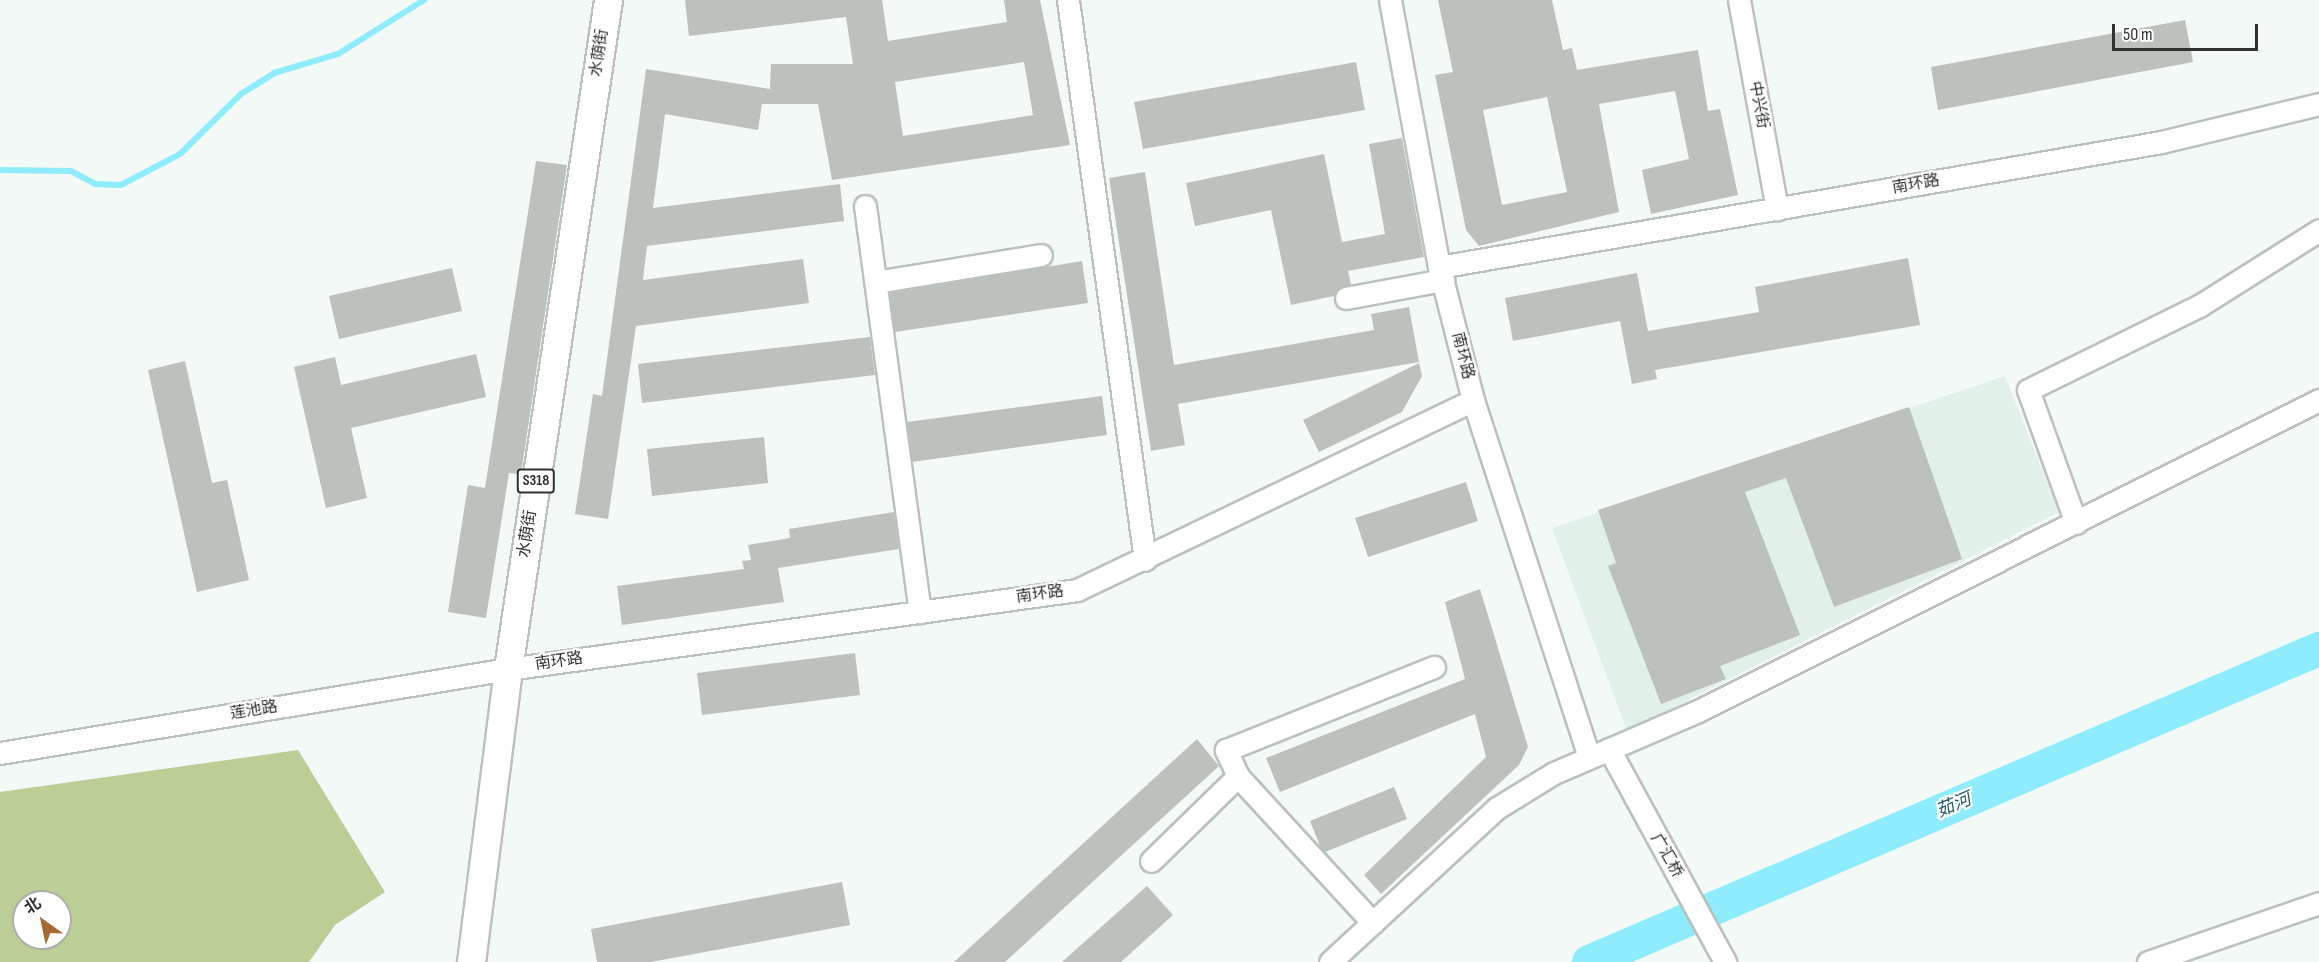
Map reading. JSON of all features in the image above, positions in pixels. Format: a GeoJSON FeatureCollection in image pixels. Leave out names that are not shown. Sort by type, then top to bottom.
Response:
{"type":"FeatureCollection","features":[{"type":"Feature","properties":{"kind":"main road","name":"水荫街"},"geometry":{"type":"LineString","coordinates":[[471,962],[508,669],[608,0]]}},
{"type":"Feature","properties":{"kind":"street"},"geometry":{"type":"LineString","coordinates":[[1068,0],[1145,560]]}},
{"type":"Feature","properties":{"kind":"street"},"geometry":{"type":"LineString","coordinates":[[1346,298],[1441,273],[1390,0]]}},
{"type":"Feature","properties":{"kind":"street","name":"中兴街"},"geometry":{"type":"LineString","coordinates":[[1739,0],[1777,210]]}},
{"type":"Feature","properties":{"kind":"street","name":"南环路"},"geometry":{"type":"LineString","coordinates":[[508,669],[1077,590],[1145,560],[1473,400],[1441,273],[1777,210],[2161,142],[2319,104]]}},
{"type":"Feature","properties":{"kind":"street"},"geometry":{"type":"LineString","coordinates":[[865,206],[920,612]]}},
{"type":"Feature","properties":{"kind":"street"},"geometry":{"type":"LineString","coordinates":[[2076,524],[2028,390],[2199,306],[2319,231]]}},
{"type":"Feature","properties":{"kind":"street"},"geometry":{"type":"LineString","coordinates":[[876,282],[1041,255]]}},
{"type":"Feature","properties":{"kind":"street"},"geometry":{"type":"LineString","coordinates":[[1330,962],[1497,808],[1589,758],[2076,524],[2319,399]]}},
{"type":"Feature","properties":{"kind":"street"},"geometry":{"type":"LineString","coordinates":[[1473,400],[1589,758]]}},
{"type":"Feature","properties":{"kind":"street"},"geometry":{"type":"LineString","coordinates":[[1373,923],[1238,776],[1226,750],[1434,667]]}},
{"type":"Feature","properties":{"kind":"street","name":"莲池路"},"geometry":{"type":"LineString","coordinates":[[0,753],[508,669]]}},
{"type":"Feature","properties":{"kind":"street","name":"广汇桥"},"geometry":{"type":"LineString","coordinates":[[1609,749],[1619,774],[1725,962]]}},
{"type":"Feature","properties":{"kind":"street"},"geometry":{"type":"LineString","coordinates":[[1151,861],[1238,776]]}},
{"type":"Feature","properties":{"kind":"street"},"geometry":{"type":"LineString","coordinates":[[2148,962],[2186,956],[2319,903]]}},
{"type":"Feature","properties":{"kind":"shaded area"},"geometry":{"type":"Polygon","coordinates":[[[2005,376],[2059,512],[1627,731],[1552,528],[2005,376]]]}},
{"type":"Feature","properties":{"kind":"green space"},"geometry":{"type":"Polygon","coordinates":[[[298,750],[385,892],[335,925],[309,962],[0,962],[0,792],[298,750]]]}},
{"type":"Feature","properties":{"kind":"building"},"geometry":{"type":"Polygon","coordinates":[[[685,0],[882,0],[888,41],[1007,22],[1004,0],[1040,0],[1070,145],[832,180],[818,104],[762,104],[758,130],[665,114],[653,208],[840,184],[844,221],[647,246],[643,280],[803,259],[809,303],[636,326],[608,519],[575,514],[593,394],[602,396],[646,69],[770,89],[771,64],[853,64],[846,17],[689,36],[685,0]],[[1024,62],[895,82],[903,136],[1033,115],[1024,62]]]}},
{"type":"Feature","properties":{"kind":"building"},"geometry":{"type":"Polygon","coordinates":[[[1438,0],[1552,0],[1563,50],[1572,48],[1577,70],[1698,50],[1708,111],[1720,109],[1738,195],[1651,214],[1642,170],[1689,159],[1675,91],[1599,104],[1619,212],[1479,246],[1466,230],[1435,75],[1453,72],[1438,0]],[[1547,97],[1483,110],[1502,205],[1567,192],[1547,97]]]}},
{"type":"Feature","properties":{"kind":"building"},"geometry":{"type":"Polygon","coordinates":[[[2185,20],[2193,62],[1938,110],[1931,67],[2185,20]]]}},
{"type":"Feature","properties":{"kind":"building"},"geometry":{"type":"Polygon","coordinates":[[[1356,62],[1365,110],[1143,149],[1134,102],[1356,62]]]}},
{"type":"Feature","properties":{"kind":"building"},"geometry":{"type":"Polygon","coordinates":[[[1402,138],[1424,257],[1348,271],[1351,284],[1334,296],[1291,305],[1271,210],[1195,226],[1186,183],[1324,154],[1342,242],[1385,234],[1369,144],[1402,138]]]}},
{"type":"Feature","properties":{"kind":"building"},"geometry":{"type":"Polygon","coordinates":[[[536,161],[567,165],[521,474],[509,473],[486,618],[448,612],[468,485],[485,488],[536,161]]]}},
{"type":"Feature","properties":{"kind":"building"},"geometry":{"type":"Polygon","coordinates":[[[1145,172],[1174,365],[1374,330],[1371,314],[1409,307],[1419,362],[1178,404],[1185,445],[1151,451],[1109,178],[1145,172]]]}},
{"type":"Feature","properties":{"kind":"building"},"geometry":{"type":"Polygon","coordinates":[[[1908,258],[1920,325],[1655,370],[1657,379],[1632,384],[1620,321],[1513,341],[1505,298],[1637,273],[1648,331],[1759,312],[1755,287],[1908,258]]]}},
{"type":"Feature","properties":{"kind":"building"},"geometry":{"type":"Polygon","coordinates":[[[1082,261],[1088,303],[895,332],[890,293],[1082,261]]]}},
{"type":"Feature","properties":{"kind":"building"},"geometry":{"type":"Polygon","coordinates":[[[452,268],[462,311],[339,339],[329,296],[452,268]]]}},
{"type":"Feature","properties":{"kind":"building"},"geometry":{"type":"Polygon","coordinates":[[[870,337],[875,375],[642,403],[638,364],[870,337]]]}},
{"type":"Feature","properties":{"kind":"building"},"geometry":{"type":"Polygon","coordinates":[[[476,354],[486,397],[351,428],[367,498],[326,508],[294,367],[335,357],[341,385],[476,354]]]}},
{"type":"Feature","properties":{"kind":"building"},"geometry":{"type":"Polygon","coordinates":[[[185,361],[212,483],[227,480],[249,580],[197,592],[148,370],[185,361]]]}},
{"type":"Feature","properties":{"kind":"building"},"geometry":{"type":"Polygon","coordinates":[[[1419,363],[1422,376],[1402,412],[1319,452],[1303,420],[1419,363]]]}},
{"type":"Feature","properties":{"kind":"building"},"geometry":{"type":"Polygon","coordinates":[[[1102,396],[1107,435],[912,462],[907,422],[1102,396]]]}},
{"type":"Feature","properties":{"kind":"building"},"geometry":{"type":"Polygon","coordinates":[[[1909,407],[1962,559],[1834,607],[1786,478],[1745,492],[1800,635],[1720,666],[1726,679],[1661,704],[1608,566],[1616,563],[1598,510],[1909,407]]]}},
{"type":"Feature","properties":{"kind":"building"},"geometry":{"type":"Polygon","coordinates":[[[764,437],[768,483],[652,496],[647,449],[764,437]]]}},
{"type":"Feature","properties":{"kind":"building"},"geometry":{"type":"Polygon","coordinates":[[[1466,482],[1478,521],[1368,557],[1355,518],[1466,482]]]}},
{"type":"Feature","properties":{"kind":"building"},"geometry":{"type":"Polygon","coordinates":[[[894,512],[899,549],[778,568],[784,602],[622,625],[617,586],[744,569],[742,561],[751,560],[748,545],[790,538],[789,529],[894,512]]]}},
{"type":"Feature","properties":{"kind":"building"},"geometry":{"type":"Polygon","coordinates":[[[1480,589],[1528,747],[1519,765],[1381,894],[1364,875],[1486,757],[1475,714],[1280,792],[1266,758],[1465,679],[1445,602],[1480,589]]]}},
{"type":"Feature","properties":{"kind":"building"},"geometry":{"type":"Polygon","coordinates":[[[855,653],[860,695],[702,715],[697,673],[855,653]]]}},
{"type":"Feature","properties":{"kind":"building"},"geometry":{"type":"Polygon","coordinates":[[[1197,739],[1219,766],[1005,962],[954,962],[1197,739]]]}},
{"type":"Feature","properties":{"kind":"building"},"geometry":{"type":"Polygon","coordinates":[[[1394,787],[1407,819],[1325,852],[1320,846],[1310,821],[1394,787]]]}},
{"type":"Feature","properties":{"kind":"building"},"geometry":{"type":"Polygon","coordinates":[[[842,882],[850,925],[651,962],[597,962],[591,929],[842,882]]]}},
{"type":"Feature","properties":{"kind":"building"},"geometry":{"type":"Polygon","coordinates":[[[1147,886],[1173,915],[1121,962],[1062,962],[1147,886]]]}},
{"type":"Feature","properties":{"kind":"waterway"},"geometry":{"type":"LineString","coordinates":[[0,170],[71,171],[95,184],[121,185],[180,154],[241,94],[274,73],[338,54],[424,0]]}},
{"type":"Feature","properties":{"kind":"waterway","name":"茹河"},"geometry":{"type":"LineString","coordinates":[[1589,962],[2319,649]]}}]}
